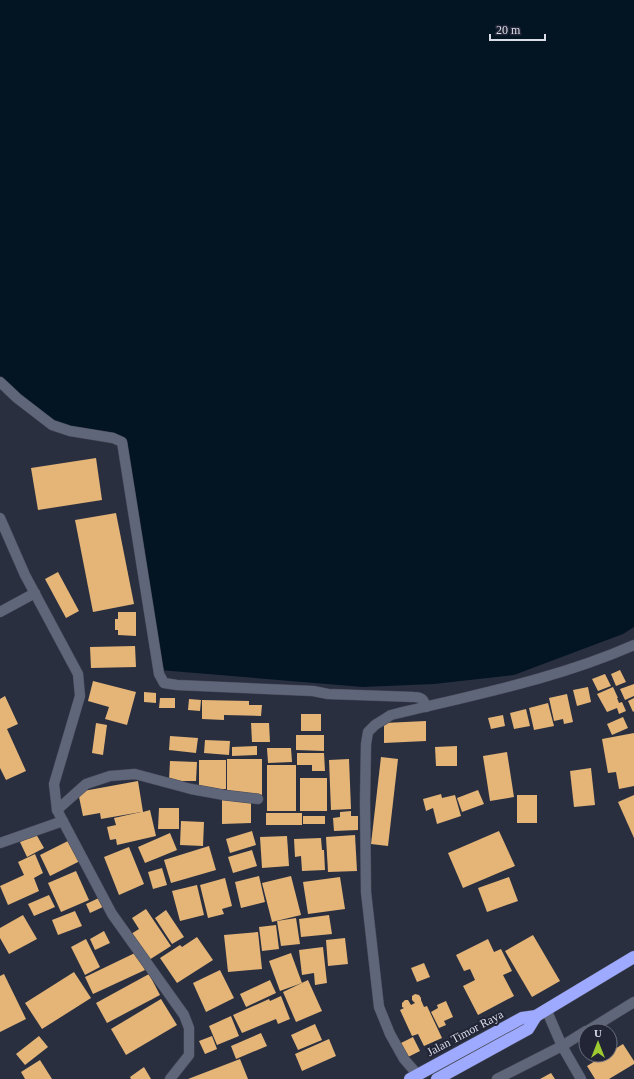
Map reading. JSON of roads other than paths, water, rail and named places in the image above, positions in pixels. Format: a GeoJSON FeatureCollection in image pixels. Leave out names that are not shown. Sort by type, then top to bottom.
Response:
{"type":"FeatureCollection","features":[{"type":"Feature","properties":{"kind":"highway","name":"Jalan Timor Raya"},"geometry":{"type":"LineString","coordinates":[[437,1079],[528,1029],[536,1016],[546,1009],[634,957]]}},
{"type":"Feature","properties":{"kind":"highway","name":"Jalan Timor Raya"},"geometry":{"type":"LineString","coordinates":[[414,1077],[522,1018],[536,1016]]}},
{"type":"Feature","properties":{"kind":"street"},"geometry":{"type":"LineString","coordinates":[[0,382],[17,398],[52,425],[70,431],[113,438],[122,442],[159,674],[164,683],[177,685],[313,691],[328,694],[420,697],[424,701],[426,707]]}},
{"type":"Feature","properties":{"kind":"street"},"geometry":{"type":"LineString","coordinates":[[0,518],[25,574],[78,674],[80,696],[54,784],[57,810],[112,914],[184,1015],[189,1028],[189,1055],[170,1079]]}},
{"type":"Feature","properties":{"kind":"street"},"geometry":{"type":"LineString","coordinates":[[0,612],[35,593]]}},
{"type":"Feature","properties":{"kind":"street"},"geometry":{"type":"LineString","coordinates":[[414,1077],[390,1034],[379,1007],[366,892],[365,802],[366,744],[368,732],[375,725],[391,715],[566,671],[634,645]]}},
{"type":"Feature","properties":{"kind":"street"},"geometry":{"type":"LineString","coordinates":[[57,810],[86,784],[110,776],[135,774],[224,796],[258,799]]}},
{"type":"Feature","properties":{"kind":"street"},"geometry":{"type":"LineString","coordinates":[[0,843],[63,822]]}},
{"type":"Feature","properties":{"kind":"street"},"geometry":{"type":"LineString","coordinates":[[599,1023],[634,1002]]}},
{"type":"Feature","properties":{"kind":"street"},"geometry":{"type":"LineString","coordinates":[[546,1009],[562,1046],[581,1079]]}},
{"type":"Feature","properties":{"kind":"street"},"geometry":{"type":"LineString","coordinates":[[497,1079],[562,1046],[578,1036]]}},
{"type":"Feature","properties":{"kind":"water"},"geometry":{"type":"Polygon","coordinates":[[[0,0],[634,0],[634,627],[623,634],[514,675],[434,684],[363,687],[159,670],[122,438],[55,423],[0,378],[0,0]]]}}]}
